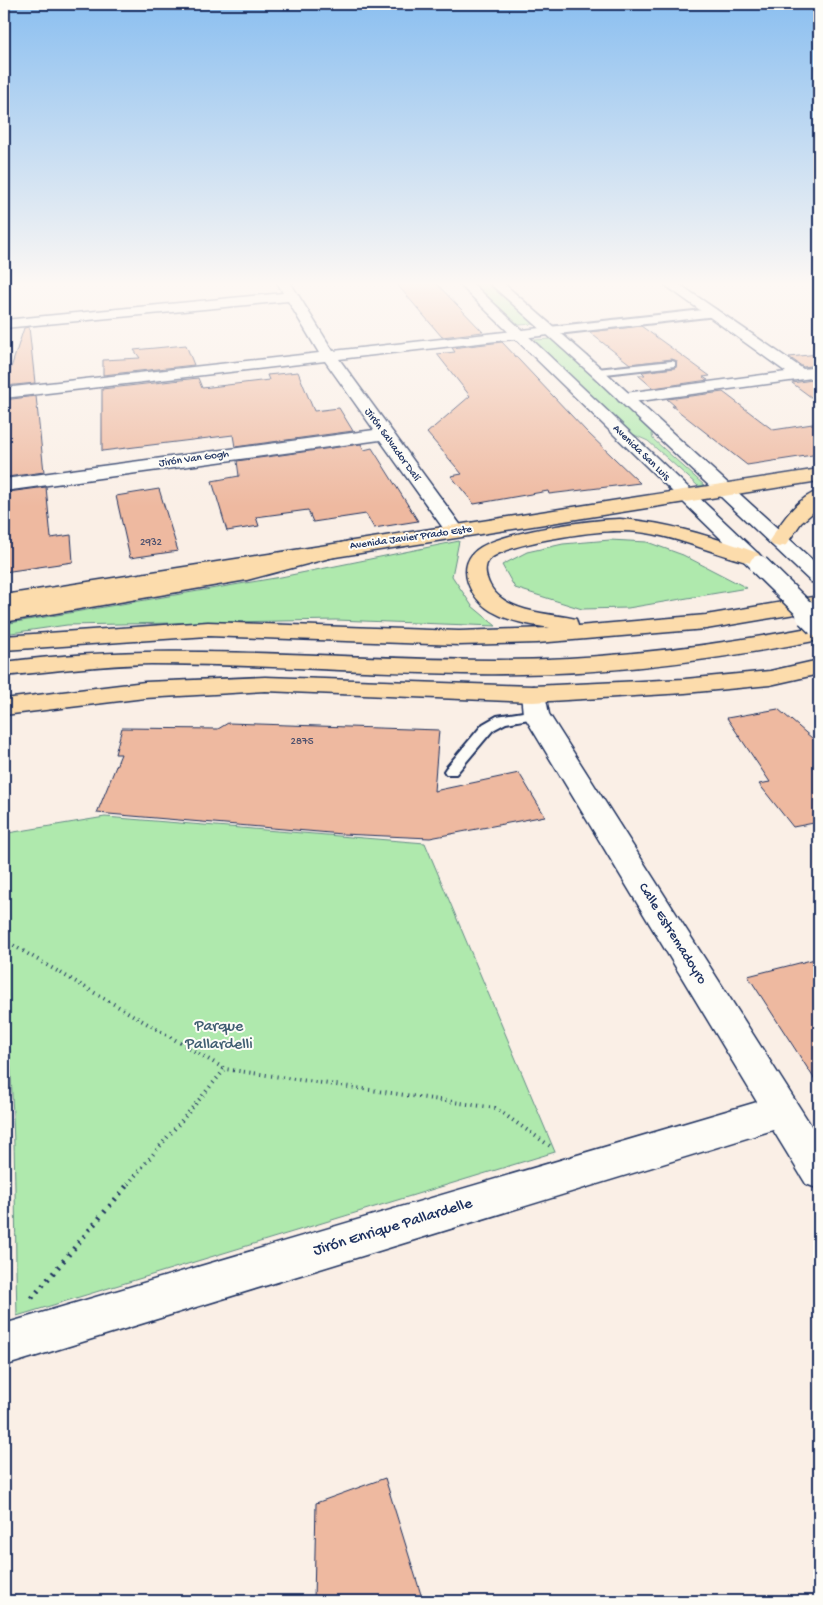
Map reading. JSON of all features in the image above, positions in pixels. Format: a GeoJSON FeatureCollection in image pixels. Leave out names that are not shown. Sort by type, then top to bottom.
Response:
{"type":"FeatureCollection","features":[{"type":"Feature","properties":{"kind":"main road","name":"Avenida Javier Prado Este"},"geometry":{"type":"LineString","coordinates":[[4,602],[819,475]]}},
{"type":"Feature","properties":{"kind":"main road"},"geometry":{"type":"LineString","coordinates":[[779,541],[794,519],[819,497]]}},
{"type":"Feature","properties":{"kind":"main road"},"geometry":{"type":"LineString","coordinates":[[614,630],[539,620],[501,608],[484,596],[476,580],[476,568],[480,557],[496,547],[510,543],[620,525],[665,530],[688,536],[755,561]]}},
{"type":"Feature","properties":{"kind":"main road"},"geometry":{"type":"LineString","coordinates":[[4,615],[247,574],[349,547]]}},
{"type":"Feature","properties":{"kind":"main road"},"geometry":{"type":"LineString","coordinates":[[4,644],[208,629],[459,638],[537,636],[706,622],[819,603]]}},
{"type":"Feature","properties":{"kind":"main road"},"geometry":{"type":"LineString","coordinates":[[4,669],[99,659],[186,657],[394,665],[599,664],[724,651],[819,633]]}},
{"type":"Feature","properties":{"kind":"main road"},"geometry":{"type":"LineString","coordinates":[[4,687],[104,672],[191,664],[287,660]]}},
{"type":"Feature","properties":{"kind":"main road"},"geometry":{"type":"LineString","coordinates":[[4,707],[145,690],[265,684],[535,704],[770,678],[819,667]]}},
{"type":"Feature","properties":{"kind":"street"},"geometry":{"type":"LineString","coordinates":[[4,393],[312,357]]}},
{"type":"Feature","properties":{"kind":"street","name":"Jirón Salvador Dalí"},"geometry":{"type":"LineString","coordinates":[[329,357],[454,531]]}},
{"type":"Feature","properties":{"kind":"street","name":"Avenida San Luis"},"geometry":{"type":"LineString","coordinates":[[540,357],[819,624]]}},
{"type":"Feature","properties":{"kind":"street"},"geometry":{"type":"LineString","coordinates":[[579,357],[726,489],[819,577]]}},
{"type":"Feature","properties":{"kind":"street"},"geometry":{"type":"LineString","coordinates":[[775,357],[801,375]]}},
{"type":"Feature","properties":{"kind":"street"},"geometry":{"type":"LineString","coordinates":[[625,398],[819,372]]}},
{"type":"Feature","properties":{"kind":"street","name":"Jirón Van Gogh"},"geometry":{"type":"LineString","coordinates":[[4,485],[384,434]]}},
{"type":"Feature","properties":{"kind":"street","name":"Calle Estremadoyro"},"geometry":{"type":"LineString","coordinates":[[535,704],[819,1171]]}},
{"type":"Feature","properties":{"kind":"street","name":"Jirón Enrique Pallardelle"},"geometry":{"type":"LineString","coordinates":[[4,1345],[782,1112]]}},
{"type":"Feature","properties":{"kind":"lane"},"geometry":{"type":"LineString","coordinates":[[597,372],[672,364]]}},
{"type":"Feature","properties":{"kind":"lane"},"geometry":{"type":"LineString","coordinates":[[451,771],[488,727],[535,704]]}},
{"type":"Feature","properties":{"kind":"path"},"geometry":{"type":"LineString","coordinates":[[4,940],[225,1069],[495,1108],[585,1171]]}},
{"type":"Feature","properties":{"kind":"path"},"geometry":{"type":"LineString","coordinates":[[29,1301],[225,1069]]}},
{"type":"Feature","properties":{"kind":"green space"},"geometry":{"type":"Polygon","coordinates":[[[551,357],[571,357],[651,430],[653,439],[705,486],[698,486],[648,441],[630,433],[551,357]]]}},
{"type":"Feature","properties":{"kind":"green space"},"geometry":{"type":"Polygon","coordinates":[[[610,540],[647,542],[683,555],[747,588],[628,608],[582,609],[515,588],[502,565],[527,552],[563,544],[610,540]]]}},
{"type":"Feature","properties":{"kind":"green space"},"geometry":{"type":"Polygon","coordinates":[[[459,541],[452,576],[472,606],[496,626],[336,620],[67,625],[4,634],[4,624],[281,577],[459,541]]]}},
{"type":"Feature","properties":{"kind":"green space","name":"Parque Pallardelli"},"geometry":{"type":"Polygon","coordinates":[[[105,817],[425,843],[555,1152],[17,1316],[14,1150],[5,931],[8,833],[105,817]]]}},
{"type":"Feature","properties":{"kind":"building"},"geometry":{"type":"Polygon","coordinates":[[[15,357],[32,357],[35,383],[5,386],[15,357]]]}},
{"type":"Feature","properties":{"kind":"building"},"geometry":{"type":"Polygon","coordinates":[[[191,357],[194,365],[103,375],[103,360],[191,357]]]}},
{"type":"Feature","properties":{"kind":"building"},"geometry":{"type":"Polygon","coordinates":[[[439,357],[516,357],[587,432],[640,483],[549,494],[548,491],[474,504],[451,476],[462,474],[427,433],[470,396],[439,357]]]}},
{"type":"Feature","properties":{"kind":"building"},"geometry":{"type":"Polygon","coordinates":[[[621,357],[684,357],[710,376],[703,377],[708,380],[653,388],[638,375],[645,375],[642,372],[675,368],[677,361],[672,359],[630,364],[621,357]]]}},
{"type":"Feature","properties":{"kind":"building"},"geometry":{"type":"Polygon","coordinates":[[[789,357],[819,357],[819,365],[803,367],[789,357]]]}},
{"type":"Feature","properties":{"kind":"building"},"geometry":{"type":"Polygon","coordinates":[[[298,372],[314,411],[339,408],[353,431],[235,447],[233,435],[102,451],[102,389],[198,378],[202,388],[269,380],[267,375],[298,372]]]}},
{"type":"Feature","properties":{"kind":"building"},"geometry":{"type":"Polygon","coordinates":[[[819,379],[819,403],[792,383],[819,379]]]}},
{"type":"Feature","properties":{"kind":"building"},"geometry":{"type":"Polygon","coordinates":[[[723,392],[773,430],[819,423],[819,454],[747,465],[672,406],[675,406],[667,399],[723,392]]]}},
{"type":"Feature","properties":{"kind":"building"},"geometry":{"type":"Polygon","coordinates":[[[36,396],[44,472],[7,477],[4,400],[36,396]]]}},
{"type":"Feature","properties":{"kind":"building"},"geometry":{"type":"Polygon","coordinates":[[[361,444],[364,450],[372,448],[418,521],[374,528],[366,514],[313,522],[308,510],[256,517],[259,526],[227,531],[212,481],[239,476],[237,461],[361,444]]]}},
{"type":"Feature","properties":{"kind":"building"},"geometry":{"type":"Polygon","coordinates":[[[46,487],[51,538],[71,535],[73,562],[4,572],[4,501],[8,501],[8,492],[46,487]]]}},
{"type":"Feature","properties":{"kind":"building"},"geometry":{"type":"Polygon","coordinates":[[[159,489],[178,551],[130,558],[116,496],[159,489]]]}},
{"type":"Feature","properties":{"kind":"building"},"geometry":{"type":"Polygon","coordinates":[[[778,709],[819,744],[819,822],[793,827],[759,784],[770,782],[727,718],[778,709]]]}},
{"type":"Feature","properties":{"kind":"building"},"geometry":{"type":"Polygon","coordinates":[[[228,723],[439,730],[434,791],[519,773],[545,816],[430,838],[342,834],[97,813],[121,754],[115,754],[122,728],[218,729],[228,723]]]}},
{"type":"Feature","properties":{"kind":"building"},"geometry":{"type":"Polygon","coordinates":[[[819,958],[819,1086],[748,976],[819,958]]]}},
{"type":"Feature","properties":{"kind":"building"},"geometry":{"type":"Polygon","coordinates":[[[385,1478],[423,1601],[314,1601],[316,1503],[385,1478]]]}}]}
